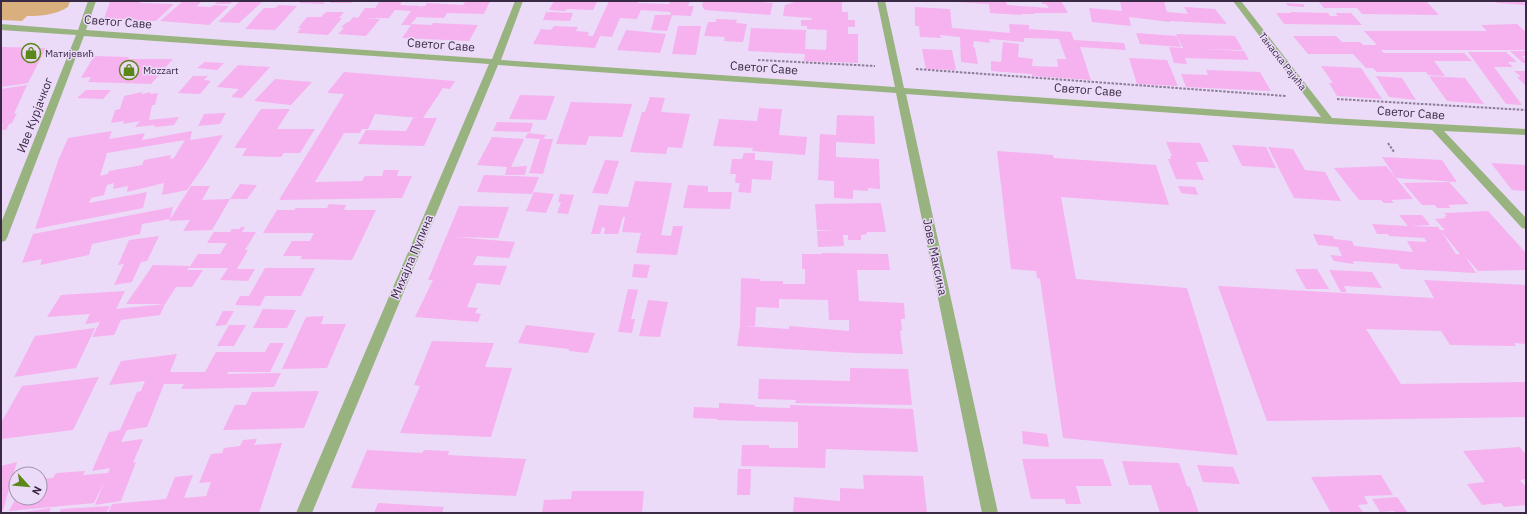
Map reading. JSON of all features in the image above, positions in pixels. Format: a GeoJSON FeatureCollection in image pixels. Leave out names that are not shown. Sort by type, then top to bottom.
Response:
{"type":"FeatureCollection","features":[{"type":"Feature","properties":{"kind":"street","name":"Иве Курјачког"},"geometry":{"type":"LineString","coordinates":[[1,238],[81,33],[92,1]]}},
{"type":"Feature","properties":{"kind":"street","name":"Михајла Пупина"},"geometry":{"type":"LineString","coordinates":[[304,513],[520,1]]}},
{"type":"Feature","properties":{"kind":"street","name":"Јове Максина"},"geometry":{"type":"LineString","coordinates":[[881,1],[990,513]]}},
{"type":"Feature","properties":{"kind":"street","name":"Танаска Рајића"},"geometry":{"type":"LineString","coordinates":[[1237,1],[1329,121]]}},
{"type":"Feature","properties":{"kind":"street","name":"Светог Саве"},"geometry":{"type":"LineString","coordinates":[[1,27],[1329,121],[1526,132]]}},
{"type":"Feature","properties":{"kind":"street"},"geometry":{"type":"LineString","coordinates":[[1435,127],[1526,225]]}},
{"type":"Feature","properties":{"kind":"shaded area"},"geometry":{"type":"Polygon","coordinates":[[[1,1],[70,1],[68,7],[58,12],[27,16],[22,21],[1,20],[1,1]]]}},
{"type":"Feature","properties":{"kind":"building"},"geometry":{"type":"Polygon","coordinates":[[[110,1],[141,1],[140,3],[174,4],[156,21],[125,21],[126,19],[104,19],[110,1]]]}},
{"type":"Feature","properties":{"kind":"building"},"geometry":{"type":"Polygon","coordinates":[[[183,1],[202,1],[197,6],[188,6],[211,7],[214,5],[229,6],[209,25],[160,21],[183,1]]]}},
{"type":"Feature","properties":{"kind":"building"},"geometry":{"type":"Polygon","coordinates":[[[218,1],[233,1],[230,4],[215,4],[218,1]]]}},
{"type":"Feature","properties":{"kind":"building"},"geometry":{"type":"Polygon","coordinates":[[[240,1],[263,1],[239,23],[218,22],[240,1]]]}},
{"type":"Feature","properties":{"kind":"building"},"geometry":{"type":"Polygon","coordinates":[[[301,1],[325,1],[323,4],[299,3],[301,1]]]}},
{"type":"Feature","properties":{"kind":"building"},"geometry":{"type":"Polygon","coordinates":[[[331,1],[353,1],[351,3],[330,3],[331,1]]]}},
{"type":"Feature","properties":{"kind":"building"},"geometry":{"type":"Polygon","coordinates":[[[380,1],[402,1],[400,5],[421,6],[419,9],[427,3],[463,5],[466,1],[490,1],[484,14],[447,13],[444,18],[417,17],[411,24],[432,25],[433,23],[478,25],[469,41],[402,38],[411,25],[401,25],[411,11],[397,10],[395,10],[389,18],[364,18],[380,19],[366,36],[338,34],[344,28],[341,27],[349,22],[353,17],[358,18],[365,8],[375,8],[380,1]]]}},
{"type":"Feature","properties":{"kind":"building"},"geometry":{"type":"Polygon","coordinates":[[[554,1],[597,2],[593,10],[549,10],[554,1]]]}},
{"type":"Feature","properties":{"kind":"building"},"geometry":{"type":"Polygon","coordinates":[[[609,1],[638,1],[638,3],[669,4],[670,1],[690,1],[688,6],[694,6],[691,16],[670,15],[671,12],[641,10],[637,19],[620,18],[612,37],[600,36],[595,48],[533,44],[541,29],[551,30],[554,26],[578,27],[576,31],[589,32],[588,36],[593,36],[609,1]]]}},
{"type":"Feature","properties":{"kind":"building"},"geometry":{"type":"Polygon","coordinates":[[[703,1],[773,3],[770,15],[705,10],[702,6],[703,1]]]}},
{"type":"Feature","properties":{"kind":"building"},"geometry":{"type":"Polygon","coordinates":[[[798,1],[842,2],[842,12],[848,12],[848,20],[855,20],[855,27],[848,27],[848,34],[858,34],[858,63],[804,61],[805,54],[748,51],[751,28],[806,30],[805,49],[826,50],[827,30],[807,29],[807,26],[801,26],[801,20],[811,20],[812,18],[783,16],[785,5],[798,1]]]}},
{"type":"Feature","properties":{"kind":"building"},"geometry":{"type":"Polygon","coordinates":[[[956,1],[1006,1],[1007,5],[1049,8],[1041,1],[1061,1],[1068,13],[1034,13],[1035,14],[1021,14],[1022,15],[990,13],[989,4],[956,1]]]}},
{"type":"Feature","properties":{"kind":"building"},"geometry":{"type":"Polygon","coordinates":[[[1120,1],[1164,2],[1167,12],[1188,14],[1184,7],[1215,9],[1227,24],[1170,22],[1129,17],[1131,26],[1092,22],[1089,8],[1122,11],[1120,1]]]}},
{"type":"Feature","properties":{"kind":"building"},"geometry":{"type":"Polygon","coordinates":[[[1318,1],[1427,2],[1439,15],[1362,14],[1357,8],[1324,8],[1318,1]]]}},
{"type":"Feature","properties":{"kind":"building"},"geometry":{"type":"Polygon","coordinates":[[[1495,1],[1522,1],[1526,5],[1497,3],[1495,1]]]}},
{"type":"Feature","properties":{"kind":"building"},"geometry":{"type":"Polygon","coordinates":[[[1286,3],[1303,4],[1305,7],[1288,6],[1286,3]]]}},
{"type":"Feature","properties":{"kind":"building"},"geometry":{"type":"Polygon","coordinates":[[[279,5],[297,6],[275,30],[245,29],[264,8],[275,8],[279,5]]]}},
{"type":"Feature","properties":{"kind":"building"},"geometry":{"type":"Polygon","coordinates":[[[915,7],[950,9],[952,28],[1010,33],[1009,24],[1029,25],[1029,29],[1071,32],[1074,40],[1124,43],[1126,50],[1080,47],[1091,80],[1032,76],[1032,74],[991,71],[991,61],[1001,62],[1003,42],[1019,44],[1018,57],[1033,59],[1032,66],[1058,67],[1057,59],[1066,59],[1059,39],[1024,38],[1024,42],[989,39],[990,43],[974,41],[973,47],[975,48],[978,64],[961,62],[960,37],[940,35],[941,38],[920,37],[919,26],[915,26],[915,7]]]}},
{"type":"Feature","properties":{"kind":"building"},"geometry":{"type":"Polygon","coordinates":[[[326,12],[344,12],[339,18],[342,18],[328,35],[297,33],[301,28],[298,28],[307,17],[321,17],[326,12]]]}},
{"type":"Feature","properties":{"kind":"building"},"geometry":{"type":"Polygon","coordinates":[[[546,12],[573,13],[570,21],[543,20],[546,12]]]}},
{"type":"Feature","properties":{"kind":"building"},"geometry":{"type":"Polygon","coordinates":[[[1276,13],[1328,13],[1330,16],[1338,16],[1335,13],[1351,13],[1362,25],[1284,24],[1276,13]]]}},
{"type":"Feature","properties":{"kind":"building"},"geometry":{"type":"Polygon","coordinates":[[[655,15],[672,15],[667,31],[651,30],[655,15]]]}},
{"type":"Feature","properties":{"kind":"building"},"geometry":{"type":"Polygon","coordinates":[[[716,19],[737,20],[736,23],[747,24],[743,42],[724,41],[725,37],[704,36],[708,22],[716,22],[716,19]]]}},
{"type":"Feature","properties":{"kind":"building"},"geometry":{"type":"Polygon","coordinates":[[[1517,24],[1526,32],[1526,50],[1381,50],[1384,53],[1464,53],[1472,61],[1434,61],[1445,76],[1428,75],[1426,72],[1377,72],[1373,68],[1366,68],[1353,54],[1308,54],[1293,36],[1336,36],[1342,42],[1360,42],[1363,45],[1377,45],[1364,31],[1487,31],[1481,25],[1517,24]]]}},
{"type":"Feature","properties":{"kind":"building"},"geometry":{"type":"Polygon","coordinates":[[[678,26],[701,26],[696,55],[672,54],[678,26]]]}},
{"type":"Feature","properties":{"kind":"building"},"geometry":{"type":"Polygon","coordinates":[[[626,30],[666,34],[660,53],[617,50],[626,30]]]}},
{"type":"Feature","properties":{"kind":"building"},"geometry":{"type":"Polygon","coordinates":[[[1136,33],[1177,36],[1181,47],[1140,44],[1136,33]]]}},
{"type":"Feature","properties":{"kind":"building"},"geometry":{"type":"Polygon","coordinates":[[[1176,34],[1235,36],[1243,50],[1200,49],[1244,51],[1249,60],[1185,58],[1187,64],[1174,63],[1169,47],[1183,48],[1176,34]]]}},
{"type":"Feature","properties":{"kind":"building"},"geometry":{"type":"Polygon","coordinates":[[[1,47],[46,48],[28,83],[1,87],[1,47]]]}},
{"type":"Feature","properties":{"kind":"building"},"geometry":{"type":"Polygon","coordinates":[[[922,49],[952,50],[956,70],[926,69],[922,49]]]}},
{"type":"Feature","properties":{"kind":"building"},"geometry":{"type":"Polygon","coordinates":[[[1510,51],[1526,51],[1526,56],[1522,56],[1526,60],[1526,63],[1523,63],[1510,51]]]}},
{"type":"Feature","properties":{"kind":"building"},"geometry":{"type":"Polygon","coordinates":[[[1468,52],[1506,52],[1517,62],[1508,62],[1513,67],[1494,67],[1522,105],[1506,104],[1468,52]]]}},
{"type":"Feature","properties":{"kind":"building"},"geometry":{"type":"Polygon","coordinates":[[[94,56],[129,57],[128,59],[173,59],[151,84],[88,82],[91,77],[81,78],[94,56]]]}},
{"type":"Feature","properties":{"kind":"building"},"geometry":{"type":"Polygon","coordinates":[[[1129,58],[1167,60],[1178,86],[1137,84],[1129,58]]]}},
{"type":"Feature","properties":{"kind":"building"},"geometry":{"type":"Polygon","coordinates":[[[205,62],[224,63],[217,70],[197,68],[205,62]]]}},
{"type":"Feature","properties":{"kind":"building"},"geometry":{"type":"Polygon","coordinates":[[[238,65],[270,67],[242,98],[231,97],[239,89],[217,87],[238,65]]]}},
{"type":"Feature","properties":{"kind":"building"},"geometry":{"type":"Polygon","coordinates":[[[1321,66],[1361,68],[1382,99],[1337,96],[1329,83],[1333,83],[1321,66]]]}},
{"type":"Feature","properties":{"kind":"building"},"geometry":{"type":"Polygon","coordinates":[[[1206,70],[1260,72],[1271,91],[1186,87],[1181,74],[1208,75],[1206,70]]]}},
{"type":"Feature","properties":{"kind":"building"},"geometry":{"type":"Polygon","coordinates":[[[1514,71],[1526,71],[1526,86],[1517,77],[1521,77],[1514,71]]]}},
{"type":"Feature","properties":{"kind":"building"},"geometry":{"type":"Polygon","coordinates":[[[344,72],[455,81],[450,89],[443,88],[423,118],[437,118],[424,146],[358,144],[366,130],[406,131],[413,118],[419,118],[375,114],[368,129],[362,129],[360,133],[344,133],[315,182],[362,181],[365,176],[382,176],[384,170],[399,170],[397,176],[412,176],[402,198],[279,200],[344,94],[327,93],[344,72]]]}},
{"type":"Feature","properties":{"kind":"building"},"geometry":{"type":"Polygon","coordinates":[[[193,76],[208,76],[204,80],[211,81],[200,94],[178,93],[193,76]]]}},
{"type":"Feature","properties":{"kind":"building"},"geometry":{"type":"Polygon","coordinates":[[[1376,76],[1402,78],[1416,100],[1389,97],[1376,76]]]}},
{"type":"Feature","properties":{"kind":"building"},"geometry":{"type":"Polygon","coordinates":[[[1429,76],[1465,78],[1484,104],[1447,101],[1429,76]]]}},
{"type":"Feature","properties":{"kind":"building"},"geometry":{"type":"Polygon","coordinates":[[[275,79],[312,82],[291,105],[254,101],[275,79]]]}},
{"type":"Feature","properties":{"kind":"building"},"geometry":{"type":"Polygon","coordinates":[[[27,85],[14,114],[17,113],[12,123],[9,124],[6,130],[1,130],[3,125],[1,125],[1,89],[27,85]]]}},
{"type":"Feature","properties":{"kind":"building"},"geometry":{"type":"Polygon","coordinates":[[[86,90],[111,90],[103,99],[77,98],[86,90]]]}},
{"type":"Feature","properties":{"kind":"building"},"geometry":{"type":"Polygon","coordinates":[[[142,92],[142,94],[151,92],[150,94],[158,93],[155,105],[152,105],[149,120],[179,117],[174,125],[135,127],[140,121],[123,124],[124,121],[111,123],[115,110],[120,109],[124,96],[142,92]]]}},
{"type":"Feature","properties":{"kind":"building"},"geometry":{"type":"Polygon","coordinates":[[[520,95],[555,96],[546,120],[509,119],[520,95]]]}},
{"type":"Feature","properties":{"kind":"building"},"geometry":{"type":"Polygon","coordinates":[[[650,97],[665,98],[661,112],[690,114],[682,148],[668,147],[666,154],[630,152],[642,112],[645,112],[650,97]]]}},
{"type":"Feature","properties":{"kind":"building"},"geometry":{"type":"Polygon","coordinates":[[[571,102],[632,104],[622,137],[589,136],[586,145],[556,144],[571,102]]]}},
{"type":"Feature","properties":{"kind":"building"},"geometry":{"type":"Polygon","coordinates":[[[759,108],[782,109],[779,135],[807,137],[805,155],[752,151],[753,148],[713,146],[719,119],[757,121],[759,108]]]}},
{"type":"Feature","properties":{"kind":"building"},"geometry":{"type":"Polygon","coordinates":[[[261,109],[290,109],[277,129],[315,129],[300,153],[284,153],[281,157],[242,156],[247,148],[234,148],[261,109]]]}},
{"type":"Feature","properties":{"kind":"building"},"geometry":{"type":"Polygon","coordinates":[[[226,113],[220,124],[198,126],[204,114],[226,113]]]}},
{"type":"Feature","properties":{"kind":"building"},"geometry":{"type":"Polygon","coordinates":[[[837,115],[874,116],[875,144],[836,142],[836,157],[879,159],[880,189],[868,188],[868,191],[853,190],[853,199],[834,198],[834,181],[818,180],[820,134],[836,135],[837,115]]]}},
{"type":"Feature","properties":{"kind":"building"},"geometry":{"type":"Polygon","coordinates":[[[497,122],[533,123],[530,132],[493,131],[497,122]]]}},
{"type":"Feature","properties":{"kind":"building"},"geometry":{"type":"Polygon","coordinates":[[[112,131],[109,139],[145,133],[142,140],[192,131],[190,140],[223,135],[187,190],[162,195],[164,183],[127,192],[128,186],[113,189],[114,183],[107,185],[104,195],[91,198],[89,203],[147,192],[143,208],[35,229],[58,161],[68,138],[112,131]],[[185,140],[107,153],[100,176],[108,174],[109,171],[142,165],[144,160],[171,155],[170,159],[174,158],[185,140]]]}},
{"type":"Feature","properties":{"kind":"building"},"geometry":{"type":"Polygon","coordinates":[[[528,133],[546,135],[543,139],[553,139],[543,174],[529,173],[540,139],[525,138],[528,133]]]}},
{"type":"Feature","properties":{"kind":"building"},"geometry":{"type":"Polygon","coordinates":[[[492,137],[524,139],[511,167],[527,166],[525,175],[505,175],[507,167],[477,165],[492,137]]]}},
{"type":"Feature","properties":{"kind":"building"},"geometry":{"type":"Polygon","coordinates":[[[1166,142],[1200,143],[1209,162],[1196,162],[1204,180],[1176,179],[1168,159],[1171,159],[1170,156],[1172,156],[1166,142]]]}},
{"type":"Feature","properties":{"kind":"building"},"geometry":{"type":"Polygon","coordinates":[[[1232,145],[1266,147],[1276,168],[1242,166],[1232,145]]]}},
{"type":"Feature","properties":{"kind":"building"},"geometry":{"type":"Polygon","coordinates":[[[1268,147],[1293,149],[1305,170],[1325,172],[1341,201],[1294,198],[1268,147]]]}},
{"type":"Feature","properties":{"kind":"building"},"geometry":{"type":"Polygon","coordinates":[[[997,151],[1053,155],[1054,158],[1156,165],[1169,205],[1061,197],[1076,279],[1187,288],[1238,455],[1063,438],[1040,279],[1037,278],[1036,271],[1011,269],[997,151]]]}},
{"type":"Feature","properties":{"kind":"building"},"geometry":{"type":"Polygon","coordinates":[[[744,153],[755,153],[755,160],[773,161],[771,180],[752,179],[751,193],[738,192],[740,183],[735,183],[736,174],[730,174],[732,159],[742,159],[744,153]]]}},
{"type":"Feature","properties":{"kind":"building"},"geometry":{"type":"Polygon","coordinates":[[[1382,157],[1442,160],[1457,182],[1396,178],[1382,157]]]}},
{"type":"Feature","properties":{"kind":"building"},"geometry":{"type":"Polygon","coordinates":[[[605,160],[619,161],[608,194],[592,193],[605,160]]]}},
{"type":"Feature","properties":{"kind":"building"},"geometry":{"type":"Polygon","coordinates":[[[1491,163],[1526,165],[1526,191],[1512,190],[1491,163]]]}},
{"type":"Feature","properties":{"kind":"building"},"geometry":{"type":"Polygon","coordinates":[[[1386,166],[1413,199],[1391,200],[1394,203],[1384,203],[1381,200],[1359,200],[1334,168],[1386,166]]]}},
{"type":"Feature","properties":{"kind":"building"},"geometry":{"type":"Polygon","coordinates":[[[484,175],[539,177],[532,194],[477,192],[484,175]]]}},
{"type":"Feature","properties":{"kind":"building"},"geometry":{"type":"Polygon","coordinates":[[[635,181],[672,183],[661,235],[671,236],[673,226],[683,226],[677,255],[636,253],[641,233],[622,232],[625,217],[623,217],[618,234],[604,234],[605,228],[602,227],[600,234],[591,234],[599,205],[628,207],[635,181]]]}},
{"type":"Feature","properties":{"kind":"building"},"geometry":{"type":"Polygon","coordinates":[[[1449,182],[1469,204],[1448,205],[1451,208],[1437,208],[1435,205],[1422,205],[1403,183],[1449,182]]]}},
{"type":"Feature","properties":{"kind":"building"},"geometry":{"type":"Polygon","coordinates":[[[240,184],[257,185],[247,199],[230,199],[240,184]]]}},
{"type":"Feature","properties":{"kind":"building"},"geometry":{"type":"Polygon","coordinates":[[[688,185],[708,186],[708,192],[732,192],[730,209],[683,208],[688,185]]]}},
{"type":"Feature","properties":{"kind":"building"},"geometry":{"type":"Polygon","coordinates":[[[191,186],[210,186],[202,200],[230,199],[212,230],[183,231],[190,220],[169,221],[191,186]]]}},
{"type":"Feature","properties":{"kind":"building"},"geometry":{"type":"Polygon","coordinates":[[[1178,186],[1195,187],[1198,195],[1181,193],[1178,186]]]}},
{"type":"Feature","properties":{"kind":"building"},"geometry":{"type":"Polygon","coordinates":[[[534,192],[554,194],[546,213],[526,211],[534,192]]]}},
{"type":"Feature","properties":{"kind":"building"},"geometry":{"type":"Polygon","coordinates":[[[560,194],[574,195],[568,214],[557,213],[561,202],[558,202],[560,194]]]}},
{"type":"Feature","properties":{"kind":"building"},"geometry":{"type":"Polygon","coordinates":[[[881,203],[886,232],[867,232],[867,234],[861,235],[861,240],[848,240],[848,235],[843,235],[844,246],[818,247],[817,231],[836,231],[817,230],[815,204],[881,203]]]}},
{"type":"Feature","properties":{"kind":"building"},"geometry":{"type":"Polygon","coordinates":[[[329,204],[346,205],[344,210],[376,210],[352,260],[300,259],[302,256],[283,256],[292,241],[310,241],[314,233],[263,233],[277,210],[294,210],[296,208],[327,208],[329,204]]]}},
{"type":"Feature","properties":{"kind":"building"},"geometry":{"type":"Polygon","coordinates":[[[459,206],[509,207],[498,238],[454,237],[515,242],[509,258],[477,256],[473,265],[507,266],[500,285],[477,283],[467,307],[478,308],[475,313],[481,314],[478,322],[415,317],[433,280],[428,280],[459,206]]]}},
{"type":"Feature","properties":{"kind":"building"},"geometry":{"type":"Polygon","coordinates":[[[173,207],[170,219],[142,224],[140,234],[92,244],[89,255],[40,265],[42,259],[22,263],[33,234],[173,207]]]}},
{"type":"Feature","properties":{"kind":"building"},"geometry":{"type":"Polygon","coordinates":[[[1488,211],[1526,253],[1526,270],[1478,271],[1465,256],[1476,273],[1401,269],[1398,264],[1353,261],[1354,264],[1334,261],[1330,255],[1342,256],[1338,247],[1318,245],[1313,234],[1333,236],[1334,239],[1352,241],[1354,246],[1413,252],[1407,241],[1427,242],[1424,238],[1377,234],[1372,224],[1408,226],[1399,215],[1422,215],[1430,225],[1410,226],[1438,227],[1440,230],[1445,230],[1435,219],[1446,218],[1444,216],[1447,216],[1444,213],[1488,211]],[[1441,231],[1456,254],[1460,254],[1441,231]]]}},
{"type":"Feature","properties":{"kind":"building"},"geometry":{"type":"Polygon","coordinates":[[[241,227],[245,227],[242,232],[256,232],[245,250],[248,250],[237,269],[255,269],[248,281],[220,280],[228,268],[189,268],[198,254],[220,254],[227,243],[207,243],[214,232],[230,232],[232,229],[240,229],[241,227]]]}},
{"type":"Feature","properties":{"kind":"building"},"geometry":{"type":"Polygon","coordinates":[[[159,236],[147,261],[141,262],[132,282],[114,285],[124,264],[118,265],[129,240],[159,236]]]}},
{"type":"Feature","properties":{"kind":"building"},"geometry":{"type":"Polygon","coordinates":[[[802,254],[888,254],[890,270],[857,270],[859,301],[904,303],[905,319],[901,319],[902,331],[900,331],[903,354],[855,353],[737,346],[740,326],[741,278],[760,279],[760,281],[783,281],[783,284],[805,284],[805,269],[802,269],[802,254]],[[779,299],[779,308],[756,307],[755,326],[744,326],[789,329],[789,326],[849,331],[849,320],[829,320],[828,300],[779,299]]]}},
{"type":"Feature","properties":{"kind":"building"},"geometry":{"type":"Polygon","coordinates":[[[634,264],[650,265],[647,278],[632,277],[634,264]]]}},
{"type":"Feature","properties":{"kind":"building"},"geometry":{"type":"Polygon","coordinates":[[[153,265],[190,266],[187,270],[203,270],[192,287],[176,287],[165,304],[126,304],[153,265]]]}},
{"type":"Feature","properties":{"kind":"building"},"geometry":{"type":"Polygon","coordinates":[[[265,268],[315,268],[301,296],[265,296],[260,306],[235,305],[240,296],[249,296],[265,268]]]}},
{"type":"Feature","properties":{"kind":"building"},"geometry":{"type":"Polygon","coordinates":[[[1295,269],[1317,269],[1329,289],[1306,289],[1295,269]]]}},
{"type":"Feature","properties":{"kind":"building"},"geometry":{"type":"Polygon","coordinates":[[[1329,270],[1372,272],[1382,288],[1344,286],[1347,292],[1341,292],[1329,270]]]}},
{"type":"Feature","properties":{"kind":"building"},"geometry":{"type":"Polygon","coordinates":[[[1424,280],[1526,285],[1526,344],[1514,343],[1516,346],[1450,345],[1441,331],[1366,329],[1401,384],[1526,382],[1526,417],[1267,421],[1218,286],[1434,298],[1424,280]]]}},
{"type":"Feature","properties":{"kind":"building"},"geometry":{"type":"Polygon","coordinates":[[[628,289],[638,290],[631,319],[635,319],[632,333],[618,332],[628,289]]]}},
{"type":"Feature","properties":{"kind":"building"},"geometry":{"type":"Polygon","coordinates":[[[125,291],[116,309],[165,304],[160,315],[121,320],[114,335],[92,337],[100,322],[85,324],[90,314],[47,317],[61,295],[125,291]]]}},
{"type":"Feature","properties":{"kind":"building"},"geometry":{"type":"Polygon","coordinates":[[[648,300],[668,302],[660,337],[639,336],[648,300]]]}},
{"type":"Feature","properties":{"kind":"building"},"geometry":{"type":"Polygon","coordinates":[[[263,309],[296,310],[287,328],[253,328],[263,309]]]}},
{"type":"Feature","properties":{"kind":"building"},"geometry":{"type":"Polygon","coordinates":[[[223,311],[234,311],[226,325],[215,326],[223,311]]]}},
{"type":"Feature","properties":{"kind":"building"},"geometry":{"type":"Polygon","coordinates":[[[324,316],[321,324],[346,324],[327,368],[282,369],[306,317],[324,316]]]}},
{"type":"Feature","properties":{"kind":"building"},"geometry":{"type":"Polygon","coordinates":[[[229,325],[246,325],[234,346],[217,346],[229,325]]]}},
{"type":"Feature","properties":{"kind":"building"},"geometry":{"type":"Polygon","coordinates":[[[526,325],[595,333],[588,353],[569,351],[569,349],[518,343],[526,325]]]}},
{"type":"Feature","properties":{"kind":"building"},"geometry":{"type":"Polygon","coordinates":[[[95,328],[76,368],[14,377],[35,336],[95,328]]]}},
{"type":"Feature","properties":{"kind":"building"},"geometry":{"type":"Polygon","coordinates":[[[432,341],[494,343],[485,367],[512,368],[491,437],[400,433],[420,386],[414,385],[432,341]]]}},
{"type":"Feature","properties":{"kind":"building"},"geometry":{"type":"Polygon","coordinates":[[[270,343],[284,343],[270,372],[228,372],[227,374],[281,373],[274,387],[181,389],[184,384],[164,384],[147,427],[127,430],[121,442],[143,439],[133,463],[136,462],[121,501],[95,505],[104,482],[94,503],[9,511],[12,506],[48,506],[48,478],[53,478],[56,473],[85,471],[83,475],[108,473],[110,468],[92,471],[109,432],[120,430],[137,392],[141,391],[145,381],[109,385],[121,361],[177,354],[170,372],[205,372],[216,352],[265,352],[270,343]]]}},
{"type":"Feature","properties":{"kind":"building"},"geometry":{"type":"Polygon","coordinates":[[[850,368],[908,369],[912,405],[795,403],[796,400],[758,399],[759,379],[850,381],[850,368]]]}},
{"type":"Feature","properties":{"kind":"building"},"geometry":{"type":"Polygon","coordinates":[[[99,377],[73,430],[1,439],[1,423],[22,386],[99,377]]]}},
{"type":"Feature","properties":{"kind":"building"},"geometry":{"type":"Polygon","coordinates":[[[319,391],[304,428],[223,430],[235,405],[246,405],[252,392],[319,391]]]}},
{"type":"Feature","properties":{"kind":"building"},"geometry":{"type":"Polygon","coordinates":[[[719,403],[755,405],[755,407],[790,408],[790,405],[913,409],[918,452],[826,449],[825,468],[741,466],[742,445],[769,445],[769,448],[798,448],[798,422],[693,418],[694,407],[719,408],[719,403]]]}},
{"type":"Feature","properties":{"kind":"building"},"geometry":{"type":"Polygon","coordinates":[[[1022,431],[1047,434],[1049,447],[1023,444],[1022,431]]]}},
{"type":"Feature","properties":{"kind":"building"},"geometry":{"type":"Polygon","coordinates":[[[257,439],[254,445],[282,443],[259,513],[108,513],[112,504],[166,499],[175,477],[193,475],[184,498],[206,496],[211,482],[199,483],[211,454],[222,453],[224,448],[240,446],[243,440],[257,439]]]}},
{"type":"Feature","properties":{"kind":"building"},"geometry":{"type":"Polygon","coordinates":[[[1520,447],[1526,455],[1526,479],[1520,480],[1526,487],[1526,505],[1504,507],[1501,503],[1482,505],[1467,484],[1485,482],[1463,451],[1520,447]]]}},
{"type":"Feature","properties":{"kind":"building"},"geometry":{"type":"Polygon","coordinates":[[[367,450],[422,453],[424,450],[449,451],[448,455],[526,459],[516,496],[351,488],[367,450]]]}},
{"type":"Feature","properties":{"kind":"building"},"geometry":{"type":"Polygon","coordinates":[[[1022,459],[1103,459],[1112,486],[1076,486],[1081,504],[1066,504],[1065,499],[1031,499],[1022,459]]]}},
{"type":"Feature","properties":{"kind":"building"},"geometry":{"type":"Polygon","coordinates":[[[1122,461],[1179,463],[1187,486],[1190,487],[1199,513],[1160,513],[1151,485],[1129,485],[1122,461]]]}},
{"type":"Feature","properties":{"kind":"building"},"geometry":{"type":"Polygon","coordinates":[[[17,462],[16,466],[8,466],[8,493],[3,510],[1,511],[1,466],[17,462]]]}},
{"type":"Feature","properties":{"kind":"building"},"geometry":{"type":"Polygon","coordinates":[[[1197,465],[1233,467],[1240,484],[1203,482],[1197,465]]]}},
{"type":"Feature","properties":{"kind":"building"},"geometry":{"type":"Polygon","coordinates":[[[738,469],[751,469],[750,495],[737,495],[738,469]]]}},
{"type":"Feature","properties":{"kind":"building"},"geometry":{"type":"Polygon","coordinates":[[[863,475],[923,476],[927,513],[793,513],[794,497],[840,501],[840,488],[864,489],[863,475]]]}},
{"type":"Feature","properties":{"kind":"building"},"geometry":{"type":"Polygon","coordinates":[[[1381,475],[1393,495],[1364,496],[1368,504],[1358,505],[1363,512],[1358,513],[1331,513],[1311,477],[1381,475]]]}},
{"type":"Feature","properties":{"kind":"building"},"geometry":{"type":"Polygon","coordinates":[[[572,491],[644,491],[642,513],[542,513],[544,500],[571,499],[572,491]]]}},
{"type":"Feature","properties":{"kind":"building"},"geometry":{"type":"Polygon","coordinates":[[[1397,497],[1408,513],[1395,513],[1394,511],[1380,512],[1372,499],[1397,497]]]}},
{"type":"Feature","properties":{"kind":"building"},"geometry":{"type":"Polygon","coordinates":[[[378,503],[444,507],[442,513],[374,513],[378,503]]]}},
{"type":"Feature","properties":{"kind":"building"},"geometry":{"type":"Polygon","coordinates":[[[110,506],[106,513],[59,513],[61,509],[110,506]]]}},
{"type":"Feature","properties":{"kind":"building"},"geometry":{"type":"Polygon","coordinates":[[[51,508],[49,513],[24,513],[24,512],[51,508]]]}},
{"type":"Feature","properties":{"kind":"place","name":"Матијевић"},"geometry":{"type":"Point","coordinates":[31,53]}},
{"type":"Feature","properties":{"kind":"place","name":"Mozzart"},"geometry":{"type":"Point","coordinates":[129,70]}}]}
